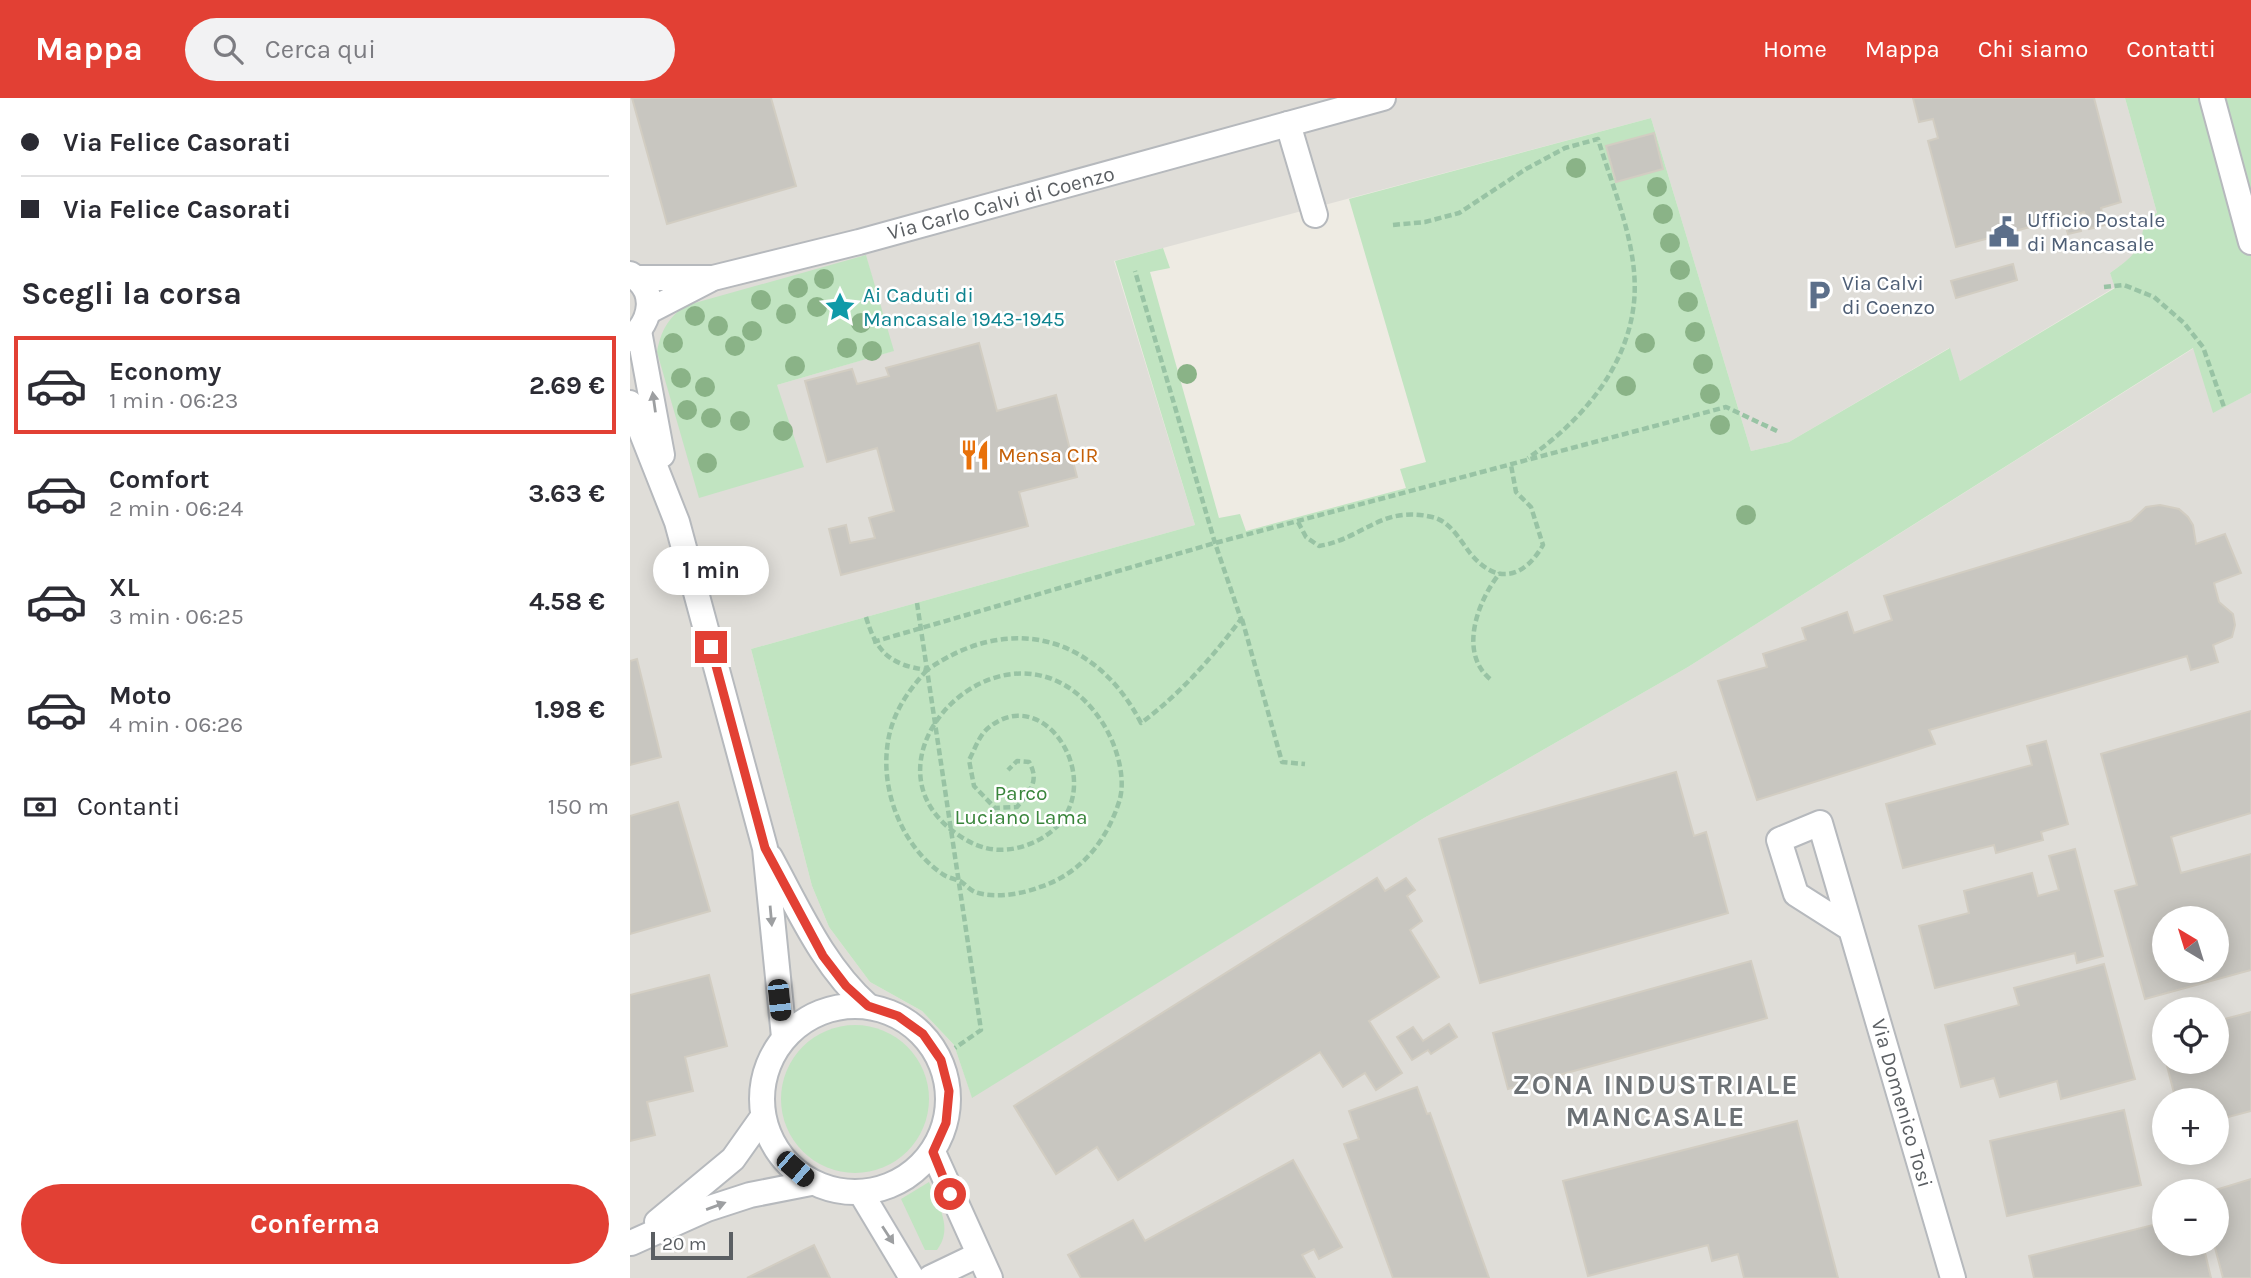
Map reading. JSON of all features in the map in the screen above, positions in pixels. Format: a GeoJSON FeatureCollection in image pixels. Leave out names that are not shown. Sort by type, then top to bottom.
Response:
{"type":"FeatureCollection","features":[{"type":"Feature","properties":{"kind":"street","name":"Via Carlo Calvi di Coenzo"},"geometry":{"type":"LineString","coordinates":[[633,276],[713,278],[859,242],[1383,98]]}},
{"type":"Feature","properties":{"kind":"street"},"geometry":{"type":"LineString","coordinates":[[2211,98],[2251,242]]}},
{"type":"Feature","properties":{"kind":"street"},"geometry":{"type":"LineString","coordinates":[[1287,124],[1315,215]]}},
{"type":"Feature","properties":{"kind":"street"},"geometry":{"type":"LineString","coordinates":[[633,276],[647,293],[640,327],[652,386],[667,494]]}},
{"type":"Feature","properties":{"kind":"street","name":"Via Carlo Calvi di Coenzo"},"geometry":{"type":"LineString","coordinates":[[640,327],[713,278]]}},
{"type":"Feature","properties":{"kind":"street"},"geometry":{"type":"LineString","coordinates":[[630,402],[667,494],[765,848],[784,1037]]}},
{"type":"Feature","properties":{"kind":"street"},"geometry":{"type":"LineString","coordinates":[[765,848],[823,956],[846,986],[868,1006]]}},
{"type":"Feature","properties":{"kind":"street","name":"Via Domenico Tosi"},"geometry":{"type":"LineString","coordinates":[[1851,929],[1953,1278]]}},
{"type":"Feature","properties":{"kind":"street"},"geometry":{"type":"LineString","coordinates":[[868,1006],[898,1016],[915,1028],[923,1034],[941,1060],[949,1091],[946,1123],[933,1152],[902,1181],[861,1193],[835,1191],[811,1183],[779,1156],[762,1118],[764,1075],[784,1037],[808,1018],[837,1007],[868,1006]]}},
{"type":"Feature","properties":{"kind":"street"},"geometry":{"type":"LineString","coordinates":[[631,1244],[733,1159],[762,1118]]}},
{"type":"Feature","properties":{"kind":"street"},"geometry":{"type":"LineString","coordinates":[[933,1152],[990,1278]]}},
{"type":"Feature","properties":{"kind":"street"},"geometry":{"type":"LineString","coordinates":[[631,1244],[707,1209],[750,1195],[811,1183]]}},
{"type":"Feature","properties":{"kind":"street"},"geometry":{"type":"LineString","coordinates":[[861,1193],[912,1278]]}},
{"type":"Feature","properties":{"kind":"street"},"geometry":{"type":"LineString","coordinates":[[930,1278],[978,1255]]}},
{"type":"Feature","properties":{"kind":"path"},"geometry":{"type":"LineString","coordinates":[[1393,225],[1425,222],[1459,214],[1527,169],[1565,148],[1598,139],[1626,231],[1633,268],[1634,309],[1626,339],[1604,383],[1556,440],[1525,461]]}},
{"type":"Feature","properties":{"kind":"path"},"geometry":{"type":"LineString","coordinates":[[1135,271],[1282,762],[1305,764]]}},
{"type":"Feature","properties":{"kind":"path"},"geometry":{"type":"LineString","coordinates":[[2104,287],[2124,285],[2154,298],[2185,323],[2203,347],[2224,407]]}},
{"type":"Feature","properties":{"kind":"path"},"geometry":{"type":"LineString","coordinates":[[873,642],[1215,543],[1726,407],[1777,431]]}},
{"type":"Feature","properties":{"kind":"path"},"geometry":{"type":"LineString","coordinates":[[1298,522],[1306,537],[1319,546],[1336,543],[1392,514],[1432,517],[1463,540],[1478,560],[1500,573],[1519,573],[1532,564],[1543,545],[1531,507],[1516,492],[1511,465]]}},
{"type":"Feature","properties":{"kind":"path"},"geometry":{"type":"LineString","coordinates":[[1490,679],[1482,672],[1473,645],[1478,610],[1484,592],[1500,573]]}},
{"type":"Feature","properties":{"kind":"path"},"geometry":{"type":"LineString","coordinates":[[917,603],[981,1030],[955,1048]]}},
{"type":"Feature","properties":{"kind":"path"},"geometry":{"type":"LineString","coordinates":[[866,617],[873,642],[890,658],[911,668],[927,670]]}},
{"type":"Feature","properties":{"kind":"path"},"geometry":{"type":"LineString","coordinates":[[1008,771],[1017,761],[1029,762],[1035,772],[1033,787],[1017,807],[995,808],[974,786],[969,760],[986,729],[1014,715],[1037,719],[1058,735],[1073,760],[1075,788],[1067,815],[1047,837],[1012,850],[977,848],[951,829],[933,810],[923,782],[920,755],[934,721],[978,682],[1010,673],[1040,675],[1068,687],[1092,707],[1110,734],[1119,761],[1120,798],[1107,833],[1086,859],[1062,880],[1032,890],[1003,895],[975,892],[958,880],[945,877],[906,835],[892,805],[887,776],[887,748],[904,695],[927,670],[948,654],[1008,636],[1039,639],[1068,648],[1096,664],[1133,707],[1141,723],[1165,705],[1190,680],[1241,619]]}},
{"type":"Feature","properties":{"kind":"shaded area"},"geometry":{"type":"Polygon","coordinates":[[[630,98],[2125,98],[2157,213],[2144,217],[2144,233],[2136,254],[2110,273],[2115,287],[1960,381],[1949,348],[1789,442],[1751,451],[1651,118],[1114,261],[1195,525],[751,649],[812,886],[829,927],[870,982],[922,1011],[954,1045],[972,1097],[1424,818],[1688,667],[2194,348],[2224,407],[2251,393],[2251,1278],[630,1278],[630,98]],[[866,256],[777,385],[893,351],[866,256]]]}},
{"type":"Feature","properties":{"kind":"green space","name":"Parco Luciano Lama"},"geometry":{"type":"Polygon","coordinates":[[[2125,98],[2251,98],[2251,393],[2213,413],[2193,348],[1688,667],[1424,818],[972,1098],[954,1045],[922,1011],[870,982],[829,927],[812,886],[751,649],[1195,525],[1115,261],[1163,248],[1170,268],[1150,272],[1219,518],[1240,514],[1246,531],[1406,488],[1400,469],[1426,462],[1349,199],[1651,118],[1751,451],[1789,442],[1950,348],[1960,381],[2115,288],[2110,273],[2136,250],[2142,237],[2144,217],[2157,213],[2125,98]]]}},
{"type":"Feature","properties":{"kind":"green space"},"geometry":{"type":"Polygon","coordinates":[[[866,255],[894,351],[777,385],[804,467],[699,498],[657,352],[669,321],[684,306],[866,255]]]}},
{"type":"Feature","properties":{"kind":"green space"},"geometry":{"type":"Polygon","coordinates":[[[855,1025],[883,1030],[908,1046],[924,1071],[929,1099],[924,1127],[908,1152],[883,1168],[855,1173],[827,1168],[802,1152],[786,1127],[781,1099],[786,1071],[802,1046],[827,1030],[855,1025]]]}},
{"type":"Feature","properties":{"kind":"green space"},"geometry":{"type":"Polygon","coordinates":[[[929,1182],[943,1216],[944,1233],[937,1250],[925,1250],[901,1199],[929,1182]]]}},
{"type":"Feature","properties":{"kind":"building"},"geometry":{"type":"Polygon","coordinates":[[[632,98],[771,98],[796,186],[667,224],[632,98]]]}},
{"type":"Feature","properties":{"kind":"building"},"geometry":{"type":"Polygon","coordinates":[[[1913,98],[2094,98],[2121,202],[2101,208],[2105,225],[2089,229],[2084,212],[2077,214],[2081,231],[2068,234],[2063,218],[1956,247],[1928,141],[1938,138],[1933,119],[1919,122],[1913,98]]]}},
{"type":"Feature","properties":{"kind":"building"},"geometry":{"type":"Polygon","coordinates":[[[1654,133],[1663,169],[1616,182],[1606,146],[1654,133]]]}},
{"type":"Feature","properties":{"kind":"building"},"geometry":{"type":"Polygon","coordinates":[[[2013,264],[2017,280],[1956,298],[1951,281],[2013,264]]]}},
{"type":"Feature","properties":{"kind":"building","name":"Mensa CIR"},"geometry":{"type":"Polygon","coordinates":[[[979,343],[997,411],[1056,395],[1077,477],[1019,492],[1028,526],[841,575],[829,529],[846,525],[850,543],[875,538],[869,518],[894,511],[877,448],[827,462],[805,381],[852,369],[857,384],[889,376],[886,368],[979,343]]]}},
{"type":"Feature","properties":{"kind":"building"},"geometry":{"type":"Polygon","coordinates":[[[2160,505],[2179,509],[2188,517],[2193,525],[2196,544],[2225,534],[2241,573],[2214,583],[2219,602],[2233,614],[2235,625],[2232,637],[2213,645],[2218,662],[2191,670],[2187,656],[1929,730],[1935,744],[1757,800],[1718,681],[1767,667],[1763,654],[1806,640],[1802,628],[1847,612],[1854,633],[1892,620],[1884,596],[2131,521],[2146,507],[2160,505]]]}},
{"type":"Feature","properties":{"kind":"building"},"geometry":{"type":"Polygon","coordinates":[[[637,659],[661,757],[630,765],[630,661],[637,659]]]}},
{"type":"Feature","properties":{"kind":"building"},"geometry":{"type":"Polygon","coordinates":[[[2251,711],[2251,813],[2171,837],[2181,873],[2251,854],[2251,970],[2230,976],[2230,906],[2152,906],[2152,984],[2200,984],[2145,999],[2115,891],[2137,885],[2101,754],[2251,711]]]}},
{"type":"Feature","properties":{"kind":"building"},"geometry":{"type":"Polygon","coordinates":[[[2046,741],[2068,824],[2041,832],[2043,840],[1996,853],[1994,845],[1903,868],[1886,804],[2032,765],[2027,746],[2046,741]]]}},
{"type":"Feature","properties":{"kind":"building"},"geometry":{"type":"Polygon","coordinates":[[[1676,772],[1694,836],[1706,832],[1728,913],[1480,983],[1439,839],[1676,772]]]}},
{"type":"Feature","properties":{"kind":"building"},"geometry":{"type":"Polygon","coordinates":[[[678,802],[710,911],[630,934],[630,816],[678,802]]]}},
{"type":"Feature","properties":{"kind":"building"},"geometry":{"type":"Polygon","coordinates":[[[2075,849],[2103,956],[2077,963],[2075,953],[1935,988],[1919,926],[1969,913],[1964,891],[2032,873],[2038,896],[2059,890],[2049,856],[2075,849]]]}},
{"type":"Feature","properties":{"kind":"building"},"geometry":{"type":"Polygon","coordinates":[[[1377,878],[1385,891],[1406,878],[1415,890],[1407,896],[1422,921],[1410,930],[1439,977],[1369,1021],[1402,1073],[1376,1090],[1365,1073],[1343,1087],[1320,1052],[1118,1180],[1097,1147],[1056,1174],[1014,1106],[1377,878]]]}},
{"type":"Feature","properties":{"kind":"building"},"geometry":{"type":"Polygon","coordinates":[[[1751,961],[1767,1018],[1508,1089],[1493,1033],[1751,961]]]}},
{"type":"Feature","properties":{"kind":"building"},"geometry":{"type":"Polygon","coordinates":[[[2104,964],[2135,1079],[2061,1099],[2057,1081],[2000,1097],[1994,1078],[1961,1087],[1945,1025],[2019,1005],[2014,988],[2104,964]]]}},
{"type":"Feature","properties":{"kind":"building"},"geometry":{"type":"Polygon","coordinates":[[[709,975],[727,1046],[685,1057],[693,1091],[647,1102],[655,1135],[630,1141],[630,995],[709,975]]]}},
{"type":"Feature","properties":{"kind":"building"},"geometry":{"type":"Polygon","coordinates":[[[2251,1012],[2251,1111],[2229,1117],[2229,1088],[2173,1088],[2169,1074],[2229,1074],[2229,1018],[2251,1012]]]}},
{"type":"Feature","properties":{"kind":"building"},"geometry":{"type":"Polygon","coordinates":[[[1449,1024],[1457,1037],[1431,1054],[1428,1050],[1412,1060],[1397,1037],[1413,1027],[1423,1041],[1449,1024]]]}},
{"type":"Feature","properties":{"kind":"building"},"geometry":{"type":"Polygon","coordinates":[[[1417,1087],[1427,1114],[1430,1113],[1489,1278],[1393,1278],[1344,1144],[1359,1139],[1349,1111],[1417,1087]]]}},
{"type":"Feature","properties":{"kind":"building"},"geometry":{"type":"Polygon","coordinates":[[[2124,1110],[2141,1185],[2007,1216],[1990,1141],[2124,1110]]]}},
{"type":"Feature","properties":{"kind":"building"},"geometry":{"type":"Polygon","coordinates":[[[1797,1121],[1838,1278],[1744,1278],[1738,1254],[1712,1261],[1708,1245],[1588,1276],[1563,1181],[1797,1121]]]}},
{"type":"Feature","properties":{"kind":"building"},"geometry":{"type":"Polygon","coordinates":[[[1293,1160],[1342,1247],[1319,1259],[1314,1249],[1302,1255],[1315,1278],[1081,1278],[1068,1255],[1133,1220],[1145,1241],[1293,1160]]]}},
{"type":"Feature","properties":{"kind":"building"},"geometry":{"type":"Polygon","coordinates":[[[2251,1179],[2251,1278],[2223,1278],[2217,1256],[2229,1256],[2229,1186],[2251,1179]]]}},
{"type":"Feature","properties":{"kind":"building"},"geometry":{"type":"Polygon","coordinates":[[[2152,1225],[2152,1256],[2206,1256],[2211,1278],[2034,1278],[2029,1256],[2152,1225]]]}},
{"type":"Feature","properties":{"kind":"building"},"geometry":{"type":"Polygon","coordinates":[[[814,1245],[830,1278],[747,1278],[814,1245]]]}},
{"type":"Feature","properties":{"kind":"place","name":"Ufficio Postale di Mancasale"},"geometry":{"type":"Point","coordinates":[2004,232]}},
{"type":"Feature","properties":{"kind":"place","name":"Via Calvi di Coenzo"},"geometry":{"type":"Point","coordinates":[1819,295]}},
{"type":"Feature","properties":{"kind":"place","name":"Ai Caduti di Mancasale 1943-1945"},"geometry":{"type":"Point","coordinates":[840,307]}},
{"type":"Feature","properties":{"kind":"place","name":"Mensa CIR"},"geometry":{"type":"Point","coordinates":[975,455]}},
{"type":"Feature","properties":{"kind":"district","name":"ZONA INDUSTRIALE MANCASALE"},"geometry":{"type":"Point","coordinates":[1656,1100]}},
{"type":"Feature","properties":{"kind":"route"},"geometry":{"type":"LineString","coordinates":[[711,647],[765,848],[823,956],[846,986],[868,1006],[898,1016],[923,1034],[941,1060],[949,1091],[946,1123],[933,1152],[950,1194]]}}]}
